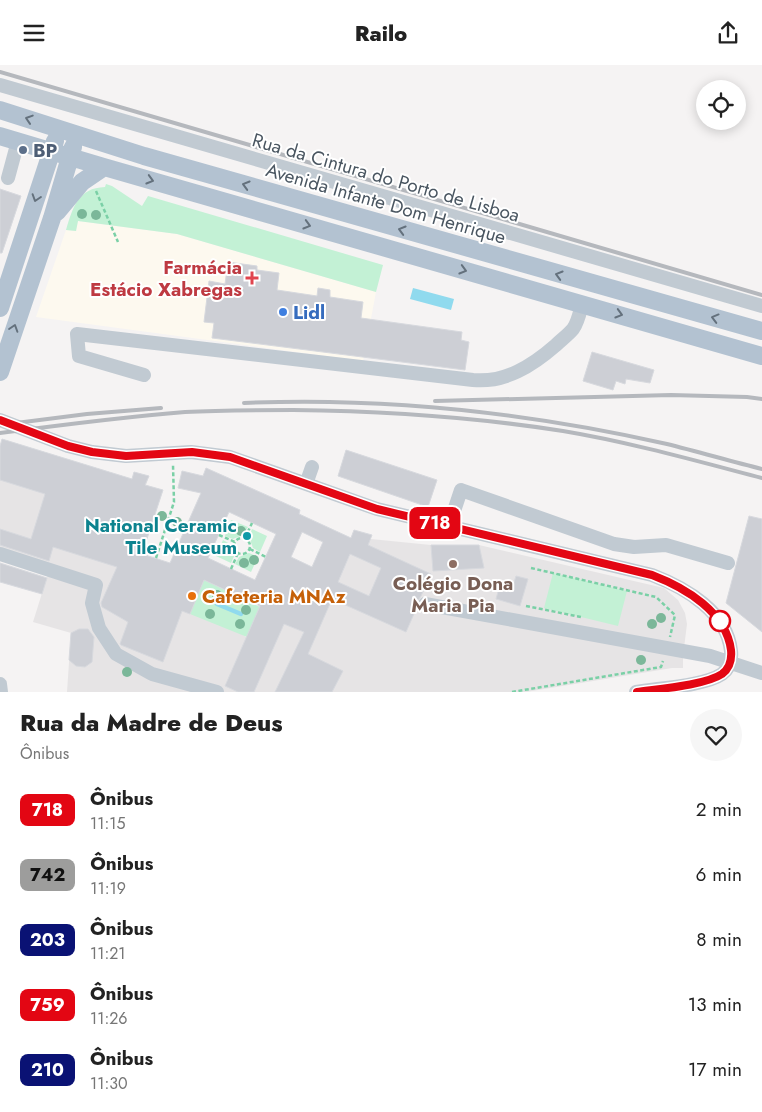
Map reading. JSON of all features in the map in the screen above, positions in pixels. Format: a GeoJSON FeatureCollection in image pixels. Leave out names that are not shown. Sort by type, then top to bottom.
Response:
{"type":"FeatureCollection","features":[{"type":"Feature","properties":{"kind":"main road","name":"Avenida Infante Dom Henrique"},"geometry":{"type":"LineString","coordinates":[[0,110],[144,156],[762,331]]}},
{"type":"Feature","properties":{"kind":"main road"},"geometry":{"type":"LineString","coordinates":[[0,308],[58,129]]}},
{"type":"Feature","properties":{"kind":"main road"},"geometry":{"type":"LineString","coordinates":[[0,372],[52,218],[77,135]]}},
{"type":"Feature","properties":{"kind":"main road"},"geometry":{"type":"LineString","coordinates":[[0,136],[762,355]]}},
{"type":"Feature","properties":{"kind":"main road"},"geometry":{"type":"LineString","coordinates":[[52,218],[82,182],[104,167]]}},
{"type":"Feature","properties":{"kind":"main road"},"geometry":{"type":"LineString","coordinates":[[9,279],[28,285]]}},
{"type":"Feature","properties":{"kind":"street","name":"Rua da Cintura do Porto de Lisboa"},"geometry":{"type":"LineString","coordinates":[[0,85],[762,306]]}},
{"type":"Feature","properties":{"kind":"street"},"geometry":{"type":"LineString","coordinates":[[8,179],[18,141]]}},
{"type":"Feature","properties":{"kind":"street"},"geometry":{"type":"LineString","coordinates":[[144,375],[79,356],[77,334],[473,380],[488,380],[502,378],[518,372],[552,348],[573,329],[582,304]]}},
{"type":"Feature","properties":{"kind":"street"},"geometry":{"type":"LineString","coordinates":[[0,420],[68,446],[92,452],[126,456],[208,453],[230,457],[377,509],[652,575],[665,580],[705,605],[720,621],[729,640],[732,652],[731,662],[728,669],[715,677],[668,690],[636,692]]}},
{"type":"Feature","properties":{"kind":"street"},"geometry":{"type":"LineString","coordinates":[[306,484],[312,467]]}},
{"type":"Feature","properties":{"kind":"street"},"geometry":{"type":"LineString","coordinates":[[449,526],[461,490],[614,544],[634,547],[666,545],[728,563]]}},
{"type":"Feature","properties":{"kind":"street"},"geometry":{"type":"LineString","coordinates":[[0,554],[96,585],[92,603],[99,628],[116,654],[152,674],[217,692]]}},
{"type":"Feature","properties":{"kind":"street"},"geometry":{"type":"LineString","coordinates":[[425,604],[668,647],[710,656],[762,673]]}},
{"type":"Feature","properties":{"kind":"street"},"geometry":{"type":"LineString","coordinates":[[0,684],[1,692]]}},
{"type":"Feature","properties":{"kind":"path"},"geometry":{"type":"LineString","coordinates":[[82,182],[89,188],[94,186],[118,242]]}},
{"type":"Feature","properties":{"kind":"path"},"geometry":{"type":"LineString","coordinates":[[156,558],[174,502],[173,453]]}},
{"type":"Feature","properties":{"kind":"path"},"geometry":{"type":"LineString","coordinates":[[245,538],[252,523]]}},
{"type":"Feature","properties":{"kind":"path"},"geometry":{"type":"LineString","coordinates":[[218,535],[234,542]]}},
{"type":"Feature","properties":{"kind":"path"},"geometry":{"type":"LineString","coordinates":[[234,542],[239,538],[245,538],[250,543],[250,549]]}},
{"type":"Feature","properties":{"kind":"path"},"geometry":{"type":"LineString","coordinates":[[234,542],[234,548],[238,553],[243,554],[250,549]]}},
{"type":"Feature","properties":{"kind":"path"},"geometry":{"type":"LineString","coordinates":[[250,549],[266,557]]}},
{"type":"Feature","properties":{"kind":"path"},"geometry":{"type":"LineString","coordinates":[[231,569],[238,553]]}},
{"type":"Feature","properties":{"kind":"path"},"geometry":{"type":"LineString","coordinates":[[512,692],[661,667],[668,647],[675,615],[656,597],[531,568]]}},
{"type":"Feature","properties":{"kind":"shaded area"},"geometry":{"type":"Polygon","coordinates":[[[78,221],[177,234],[376,292],[363,361],[36,317],[66,230],[76,231],[78,221]]]}},
{"type":"Feature","properties":{"kind":"shaded area","name":"Colégio Dona Maria Pia"},"geometry":{"type":"Polygon","coordinates":[[[2,439],[132,479],[134,472],[149,476],[146,485],[163,490],[142,554],[123,548],[116,567],[184,589],[246,637],[339,579],[350,555],[345,552],[354,530],[371,539],[431,545],[479,545],[664,588],[678,600],[685,613],[687,624],[683,668],[672,668],[526,692],[67,692],[71,633],[33,622],[48,574],[0,560],[0,446],[2,439]]]}},
{"type":"Feature","properties":{"kind":"green space"},"geometry":{"type":"Polygon","coordinates":[[[106,184],[142,206],[148,196],[383,265],[376,292],[177,234],[78,221],[76,231],[66,230],[78,200],[88,191],[105,187],[106,184]]]}},
{"type":"Feature","properties":{"kind":"green space"},"geometry":{"type":"Polygon","coordinates":[[[231,520],[248,527],[243,535],[233,539],[225,536],[231,520]]]}},
{"type":"Feature","properties":{"kind":"green space"},"geometry":{"type":"Polygon","coordinates":[[[252,529],[267,536],[260,552],[253,548],[249,537],[252,529]]]}},
{"type":"Feature","properties":{"kind":"green space"},"geometry":{"type":"Polygon","coordinates":[[[223,540],[230,544],[235,554],[231,563],[216,556],[223,540]]]}},
{"type":"Feature","properties":{"kind":"green space"},"geometry":{"type":"Polygon","coordinates":[[[249,553],[258,557],[251,572],[235,564],[239,557],[249,553]]]}},
{"type":"Feature","properties":{"kind":"green space"},"geometry":{"type":"Polygon","coordinates":[[[553,573],[627,591],[618,626],[544,608],[553,573]]]}},
{"type":"Feature","properties":{"kind":"green space"},"geometry":{"type":"Polygon","coordinates":[[[204,580],[260,607],[247,637],[190,614],[204,580]]]}},
{"type":"Feature","properties":{"kind":"water"},"geometry":{"type":"Polygon","coordinates":[[[413,288],[454,299],[451,310],[410,299],[413,288]]]}},
{"type":"Feature","properties":{"kind":"building"},"geometry":{"type":"Polygon","coordinates":[[[0,189],[21,196],[2,253],[0,253],[0,189]]]}},
{"type":"Feature","properties":{"kind":"building","name":"Lidl"},"geometry":{"type":"Polygon","coordinates":[[[228,262],[257,266],[257,270],[279,273],[277,290],[317,296],[318,288],[330,290],[330,297],[363,302],[361,318],[462,332],[461,340],[469,342],[465,370],[212,338],[214,323],[204,322],[209,281],[225,284],[228,262]]]}},
{"type":"Feature","properties":{"kind":"building"},"geometry":{"type":"Polygon","coordinates":[[[592,352],[654,370],[650,383],[626,379],[625,384],[616,381],[613,390],[583,381],[592,352]]]}},
{"type":"Feature","properties":{"kind":"building"},"geometry":{"type":"Polygon","coordinates":[[[2,439],[132,479],[134,472],[149,476],[145,485],[163,490],[142,554],[170,563],[201,493],[178,488],[182,471],[203,476],[206,468],[300,510],[299,514],[351,538],[354,530],[372,535],[368,545],[431,574],[417,602],[417,607],[406,632],[332,599],[308,654],[343,671],[332,692],[275,692],[304,632],[284,624],[254,692],[238,692],[225,686],[260,606],[204,580],[190,614],[182,611],[163,662],[121,645],[128,622],[102,607],[101,603],[117,567],[53,547],[49,561],[0,545],[0,529],[31,539],[45,494],[0,480],[0,446],[2,439]],[[229,512],[208,558],[255,580],[276,534],[229,512]],[[302,532],[291,557],[312,567],[323,542],[302,532]],[[350,554],[338,582],[369,596],[381,568],[350,554]]]}},
{"type":"Feature","properties":{"kind":"building"},"geometry":{"type":"Polygon","coordinates":[[[346,450],[437,480],[428,507],[338,476],[346,450]]]}},
{"type":"Feature","properties":{"kind":"building"},"geometry":{"type":"Polygon","coordinates":[[[749,516],[762,519],[762,632],[726,603],[749,516]]]}},
{"type":"Feature","properties":{"kind":"building"},"geometry":{"type":"Polygon","coordinates":[[[431,545],[479,545],[484,568],[433,571],[431,545]]]}},
{"type":"Feature","properties":{"kind":"building"},"geometry":{"type":"Polygon","coordinates":[[[0,563],[47,578],[42,594],[0,582],[0,563]]]}},
{"type":"Feature","properties":{"kind":"building"},"geometry":{"type":"Polygon","coordinates":[[[516,576],[528,579],[520,606],[496,599],[499,588],[511,592],[516,576]]]}},
{"type":"Feature","properties":{"kind":"building"},"geometry":{"type":"Polygon","coordinates":[[[79,629],[88,629],[94,637],[92,662],[85,667],[76,666],[69,660],[71,633],[79,629]]]}},
{"type":"Feature","properties":{"kind":"waterway"},"geometry":{"type":"LineString","coordinates":[[217,604],[241,614]]}},
{"type":"Feature","properties":{"kind":"railway"},"geometry":{"type":"LineString","coordinates":[[0,72],[762,295]]}},
{"type":"Feature","properties":{"kind":"railway"},"geometry":{"type":"LineString","coordinates":[[435,401],[671,395],[762,399]]}},
{"type":"Feature","properties":{"kind":"railway"},"geometry":{"type":"LineString","coordinates":[[244,403],[297,402],[403,405],[510,416],[615,433],[667,444],[762,469]]}},
{"type":"Feature","properties":{"kind":"railway"},"geometry":{"type":"LineString","coordinates":[[0,425],[87,414],[161,408]]}},
{"type":"Feature","properties":{"kind":"railway"},"geometry":{"type":"LineString","coordinates":[[0,433],[198,411],[293,410],[395,413],[462,418],[588,435],[762,478]]}},
{"type":"Feature","properties":{"kind":"bus line","name":"718"},"geometry":{"type":"LineString","coordinates":[[0,420],[68,446],[92,452],[126,456],[192,452],[230,457],[377,509],[652,575],[665,580],[705,605],[720,621],[729,640],[732,652],[731,662],[728,669],[715,677],[688,684],[637,692]]}},
{"type":"Feature","properties":{"kind":"place","name":"BP"},"geometry":{"type":"Point","coordinates":[23,150]}},
{"type":"Feature","properties":{"kind":"place","name":"Farmácia Estácio Xabregas"},"geometry":{"type":"Point","coordinates":[252,278]}},
{"type":"Feature","properties":{"kind":"place","name":"Lidl"},"geometry":{"type":"Point","coordinates":[283,312]}},
{"type":"Feature","properties":{"kind":"place","name":"National Ceramic Tile Museum"},"geometry":{"type":"Point","coordinates":[247,536]}},
{"type":"Feature","properties":{"kind":"place","name":"Colégio Dona Maria Pia"},"geometry":{"type":"Point","coordinates":[453,564]}},
{"type":"Feature","properties":{"kind":"place","name":"Cafeteria MNAz"},"geometry":{"type":"Point","coordinates":[192,596]}}]}
